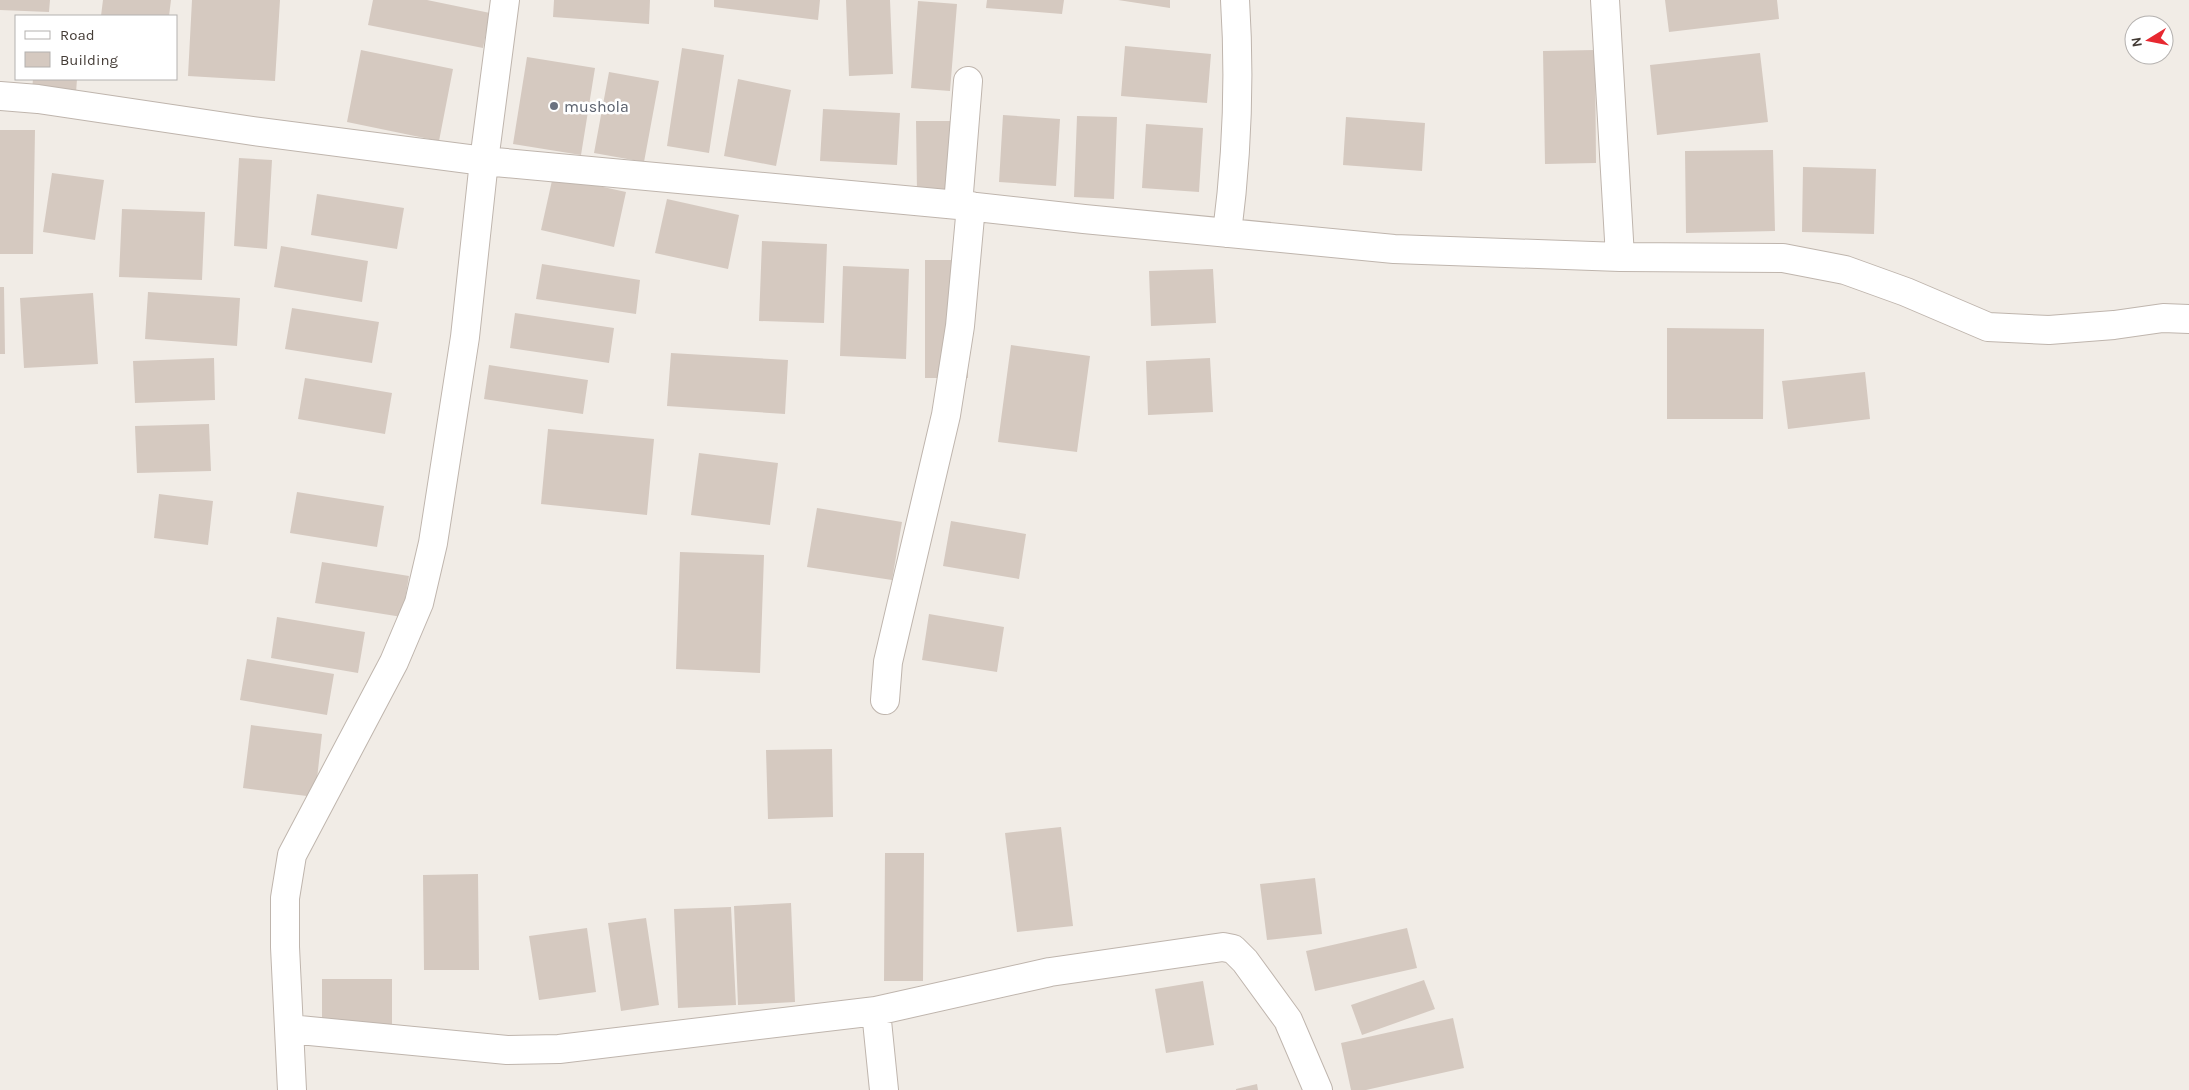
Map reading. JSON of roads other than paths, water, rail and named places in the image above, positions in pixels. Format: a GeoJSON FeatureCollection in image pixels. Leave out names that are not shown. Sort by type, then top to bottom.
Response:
{"type":"FeatureCollection","features":[{"type":"Feature","properties":{"kind":"street"},"geometry":{"type":"LineString","coordinates":[[292,1090],[285,898],[292,855],[394,662],[419,603],[433,543],[465,337],[484,161],[505,0]]}},
{"type":"Feature","properties":{"kind":"street"},"geometry":{"type":"LineString","coordinates":[[1227,233],[1233,184],[1238,60],[1235,0]]}},
{"type":"Feature","properties":{"kind":"street"},"geometry":{"type":"LineString","coordinates":[[1606,0],[1620,257]]}},
{"type":"Feature","properties":{"kind":"street"},"geometry":{"type":"LineString","coordinates":[[884,700],[888,662],[946,415],[960,326],[968,81]]}},
{"type":"Feature","properties":{"kind":"street"},"geometry":{"type":"LineString","coordinates":[[0,96],[484,161],[965,206],[1394,249],[1620,257],[1783,258],[1845,270],[1906,292],[1988,327],[2049,330],[2114,325],[2163,318],[2189,319]]}},
{"type":"Feature","properties":{"kind":"street"},"geometry":{"type":"LineString","coordinates":[[289,1030],[507,1050],[559,1049],[876,1010],[1050,972],[1223,947],[1233,949],[1245,961],[1288,1020],[1318,1090]]}},
{"type":"Feature","properties":{"kind":"street"},"geometry":{"type":"LineString","coordinates":[[876,1010],[884,1090]]}},
{"type":"Feature","properties":{"kind":"place","name":"mushola"},"geometry":{"type":"Point","coordinates":[554,106]}}]}
